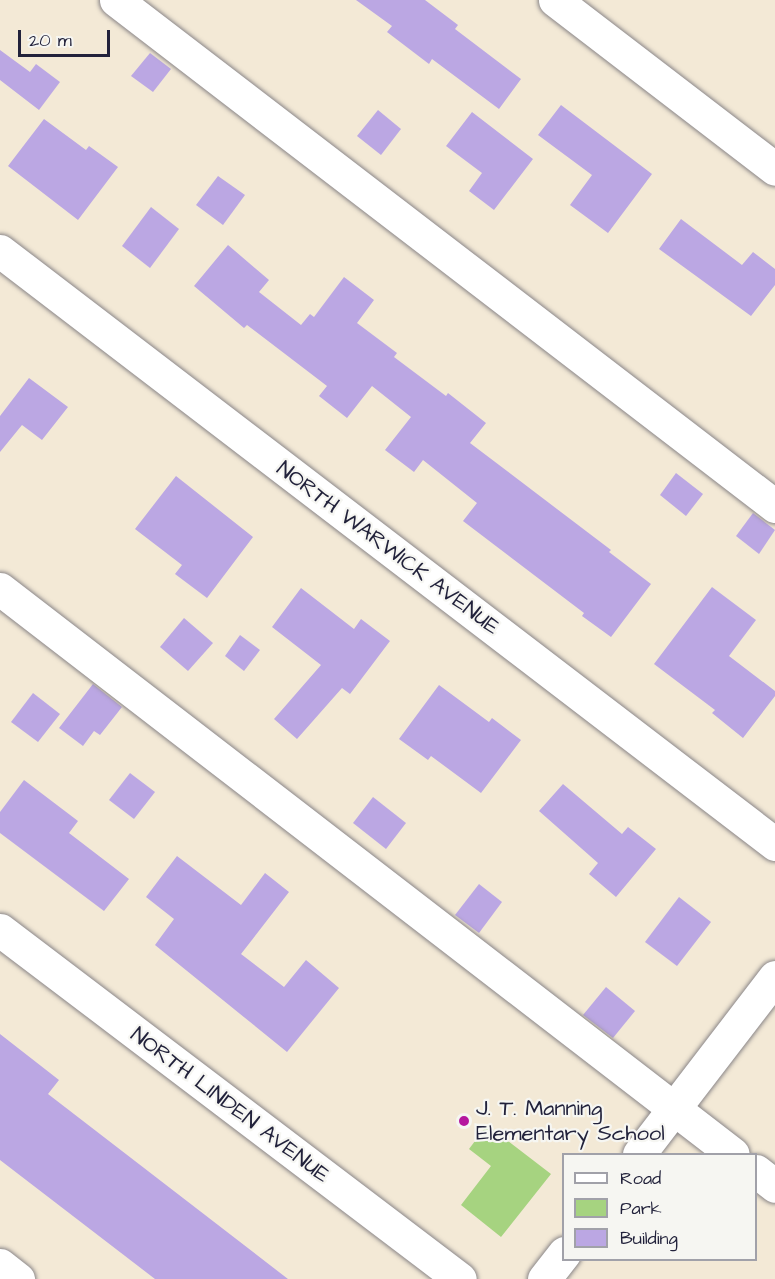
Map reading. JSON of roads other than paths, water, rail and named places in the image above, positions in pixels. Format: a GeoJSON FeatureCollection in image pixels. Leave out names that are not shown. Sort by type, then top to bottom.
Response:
{"type":"FeatureCollection","features":[{"type":"Feature","properties":{"kind":"street"},"geometry":{"type":"LineString","coordinates":[[116,0],[775,506]]}},
{"type":"Feature","properties":{"kind":"street"},"geometry":{"type":"LineString","coordinates":[[555,0],[775,169]]}},
{"type":"Feature","properties":{"kind":"street","name":"NORTH WARWICK AVENUE"},"geometry":{"type":"LineString","coordinates":[[0,251],[775,844]]}},
{"type":"Feature","properties":{"kind":"street"},"geometry":{"type":"LineString","coordinates":[[0,589],[730,1153]]}},
{"type":"Feature","properties":{"kind":"street","name":"NORTH LINDEN AVENUE"},"geometry":{"type":"LineString","coordinates":[[0,930],[460,1279]]}},
{"type":"Feature","properties":{"kind":"street"},"geometry":{"type":"LineString","coordinates":[[641,1153],[775,977]]}},
{"type":"Feature","properties":{"kind":"street"},"geometry":{"type":"LineString","coordinates":[[757,1172],[775,1186]]}},
{"type":"Feature","properties":{"kind":"street"},"geometry":{"type":"LineString","coordinates":[[544,1279],[562,1256]]}},
{"type":"Feature","properties":{"kind":"street"},"geometry":{"type":"LineString","coordinates":[[0,1265],[18,1279]]}},
{"type":"Feature","properties":{"kind":"place","name":"J. T. Manning Elementary School"},"geometry":{"type":"Point","coordinates":[464,1121]}}]}
